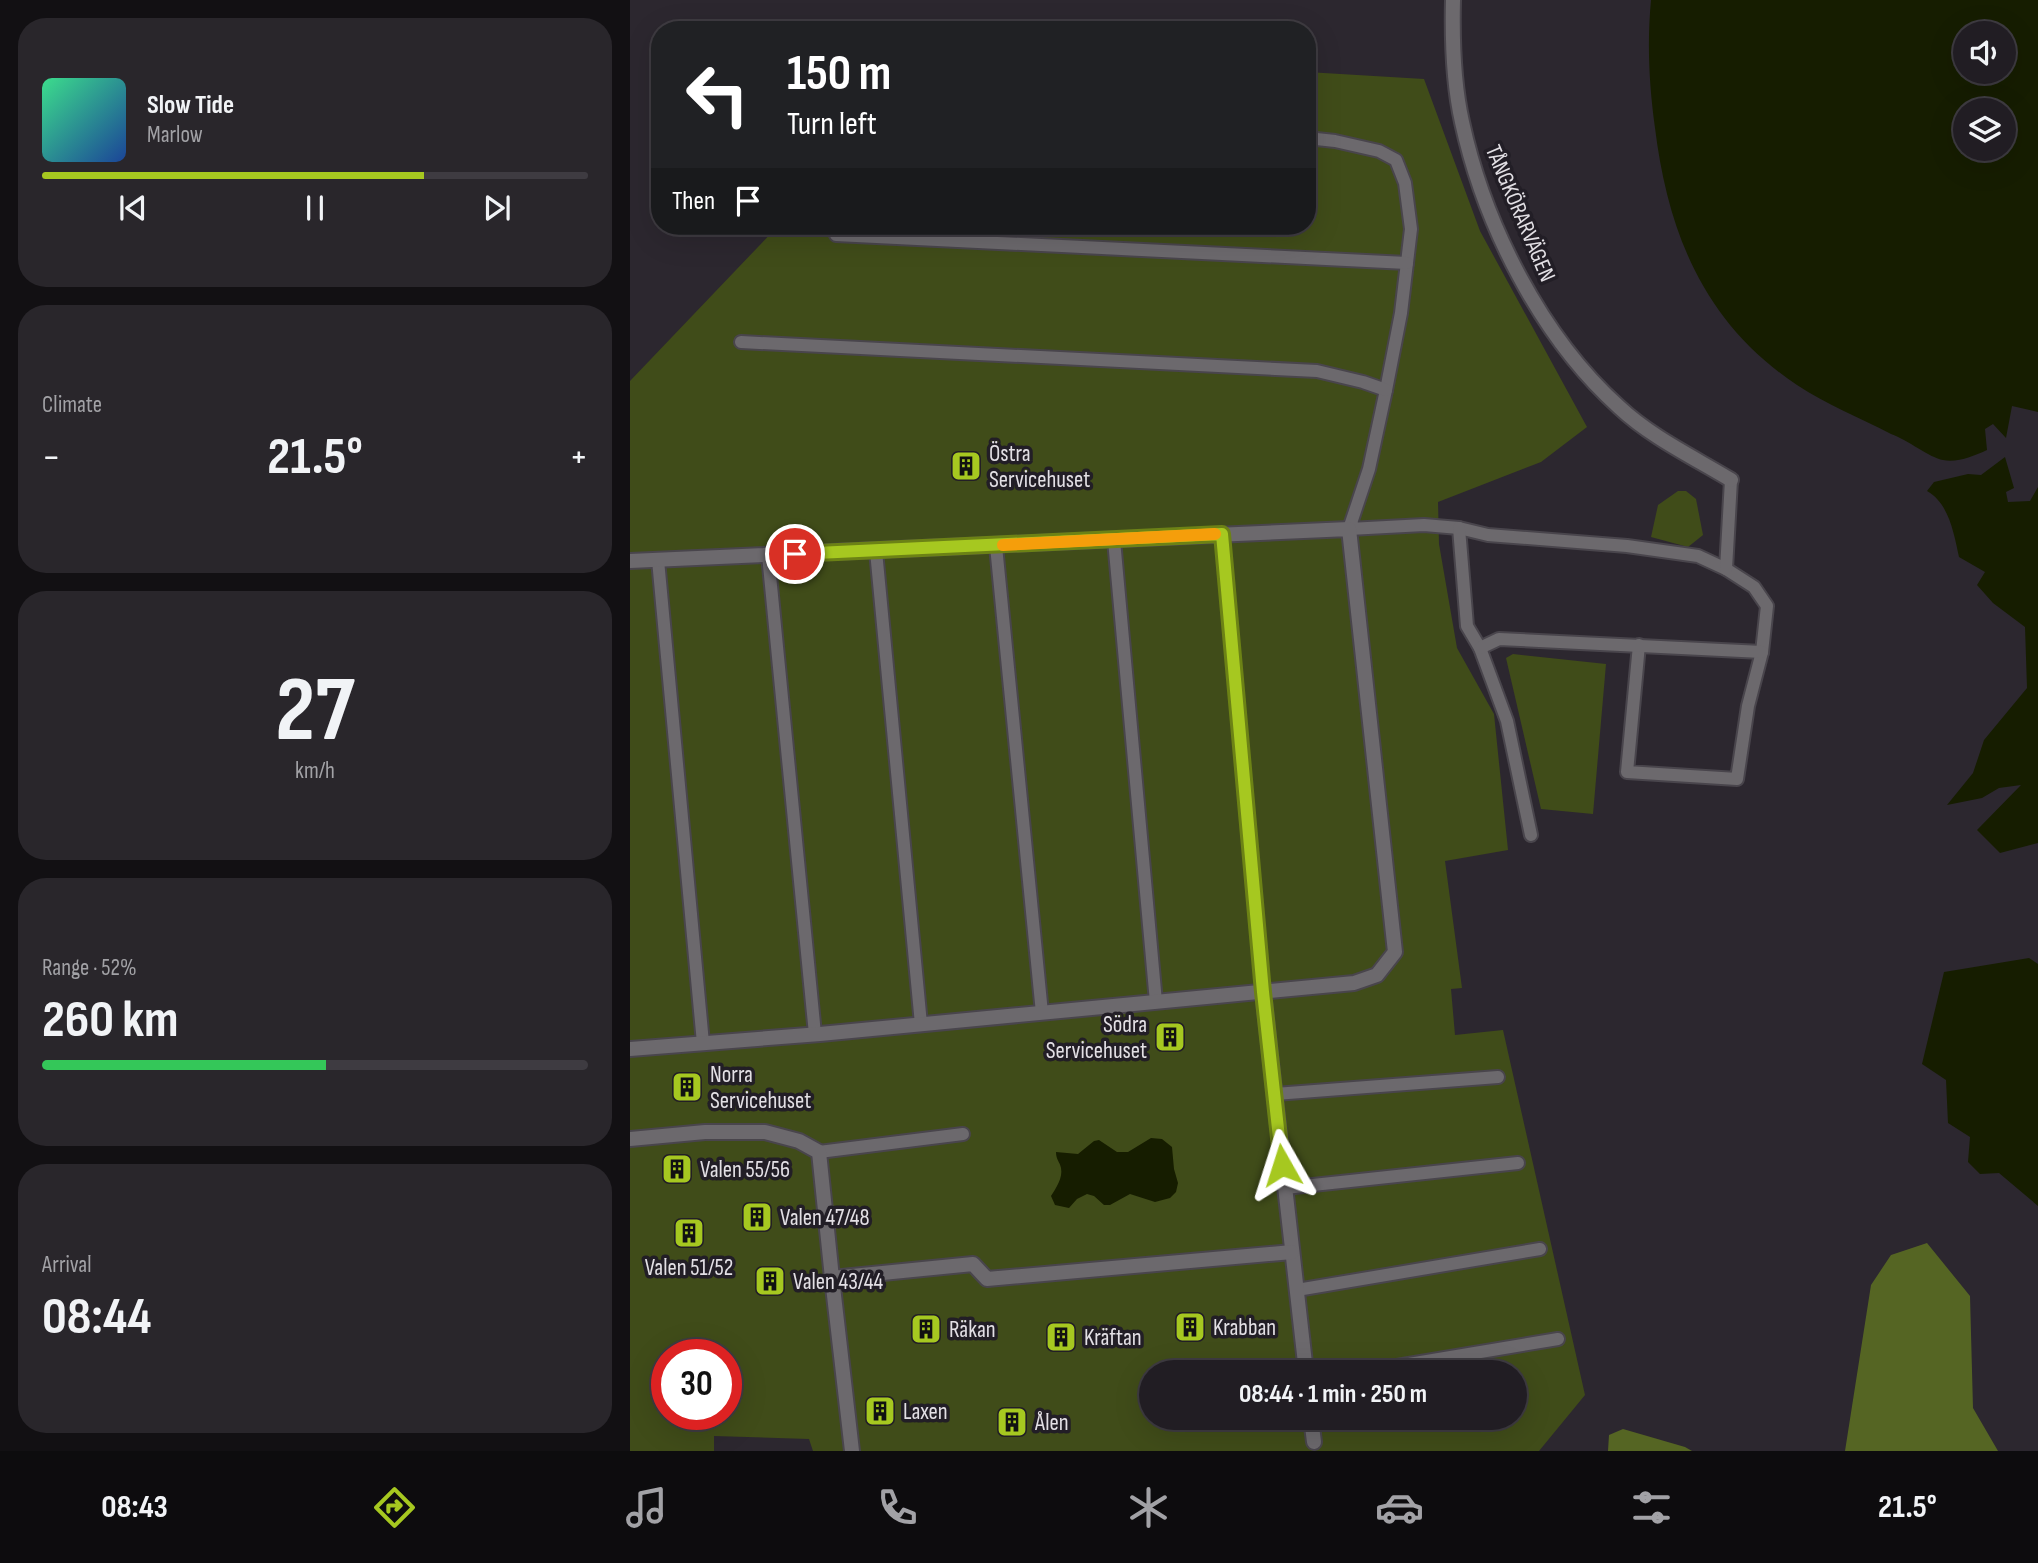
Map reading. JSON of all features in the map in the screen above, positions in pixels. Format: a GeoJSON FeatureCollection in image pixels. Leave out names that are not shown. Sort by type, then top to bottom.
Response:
{"type":"FeatureCollection","features":[{"type":"Feature","properties":{"kind":"street","name":"TÅNGKÖRARVÄGEN"},"geometry":{"type":"LineString","coordinates":[[1453,0],[1455,78],[1462,122],[1489,206],[1527,290],[1569,354],[1620,409],[1644,427],[1731,480]]}},
{"type":"Feature","properties":{"kind":"street"},"geometry":{"type":"LineString","coordinates":[[630,561],[1349,529],[1395,951],[1377,975],[1354,983],[630,1049]]}},
{"type":"Feature","properties":{"kind":"street"},"geometry":{"type":"LineString","coordinates":[[1263,992],[1305,1360]]}},
{"type":"Feature","properties":{"kind":"street"},"geometry":{"type":"LineString","coordinates":[[630,1139],[705,1132],[765,1132],[799,1141],[819,1152],[852,1451]]}},
{"type":"Feature","properties":{"kind":"street"},"geometry":{"type":"LineString","coordinates":[[832,1278],[973,1264],[988,1279],[1292,1252]]}},
{"type":"Feature","properties":{"kind":"street"},"geometry":{"type":"LineString","coordinates":[[1312,1430],[1314,1442]]}},
{"type":"Feature","properties":{"kind":"lane"},"geometry":{"type":"LineString","coordinates":[[1316,139],[1379,151],[1396,160],[1405,183],[1411,229],[1401,313],[1386,390],[1369,469],[1349,529],[1424,525],[1459,528],[1488,535],[1627,546],[1698,556],[1727,569],[1754,587],[1767,606],[1762,652],[1748,706],[1737,779],[1627,772],[1639,645]]}},
{"type":"Feature","properties":{"kind":"lane"},"geometry":{"type":"LineString","coordinates":[[836,235],[1407,264]]}},
{"type":"Feature","properties":{"kind":"lane"},"geometry":{"type":"LineString","coordinates":[[741,342],[1317,371],[1386,390]]}},
{"type":"Feature","properties":{"kind":"lane"},"geometry":{"type":"LineString","coordinates":[[1727,569],[1731,480]]}},
{"type":"Feature","properties":{"kind":"lane"},"geometry":{"type":"LineString","coordinates":[[1459,528],[1467,626],[1480,648],[1507,721],[1531,835]]}},
{"type":"Feature","properties":{"kind":"lane"},"geometry":{"type":"LineString","coordinates":[[1222,534],[1263,992]]}},
{"type":"Feature","properties":{"kind":"lane"},"geometry":{"type":"LineString","coordinates":[[1114,540],[1156,1002]]}},
{"type":"Feature","properties":{"kind":"lane"},"geometry":{"type":"LineString","coordinates":[[996,546],[1042,1013]]}},
{"type":"Feature","properties":{"kind":"lane"},"geometry":{"type":"LineString","coordinates":[[876,551],[921,1024]]}},
{"type":"Feature","properties":{"kind":"lane"},"geometry":{"type":"LineString","coordinates":[[768,555],[815,1034]]}},
{"type":"Feature","properties":{"kind":"lane"},"geometry":{"type":"LineString","coordinates":[[657,560],[703,1043]]}},
{"type":"Feature","properties":{"kind":"lane"},"geometry":{"type":"LineString","coordinates":[[1480,648],[1499,639],[1762,652]]}},
{"type":"Feature","properties":{"kind":"lane"},"geometry":{"type":"LineString","coordinates":[[1275,1094],[1498,1077]]}},
{"type":"Feature","properties":{"kind":"lane"},"geometry":{"type":"LineString","coordinates":[[819,1152],[963,1134]]}},
{"type":"Feature","properties":{"kind":"lane"},"geometry":{"type":"LineString","coordinates":[[1285,1188],[1518,1163]]}},
{"type":"Feature","properties":{"kind":"lane"},"geometry":{"type":"LineString","coordinates":[[1297,1290],[1540,1249]]}},
{"type":"Feature","properties":{"kind":"lane"},"geometry":{"type":"LineString","coordinates":[[1433,1360],[1558,1339]]}},
{"type":"Feature","properties":{"kind":"green space"},"geometry":{"type":"Polygon","coordinates":[[[1316,73],[1424,79],[1480,231],[1587,427],[1541,462],[1438,502],[1439,544],[1457,648],[1494,714],[1508,850],[1445,861],[1462,988],[1451,989],[1455,1035],[1503,1030],[1585,1395],[1539,1451],[813,1451],[809,1439],[714,1436],[714,1451],[630,1451],[630,381],[769,235],[1316,235],[1316,73]]]}},
{"type":"Feature","properties":{"kind":"green space"},"geometry":{"type":"Polygon","coordinates":[[[1678,491],[1686,491],[1696,499],[1703,535],[1688,547],[1651,537],[1658,505],[1678,491]]]}},
{"type":"Feature","properties":{"kind":"green space"},"geometry":{"type":"Polygon","coordinates":[[[1513,654],[1606,664],[1593,814],[1541,809],[1506,658],[1513,654]]]}},
{"type":"Feature","properties":{"kind":"green space"},"geometry":{"type":"Polygon","coordinates":[[[1927,1243],[1970,1296],[1973,1408],[1998,1451],[1845,1451],[1871,1285],[1891,1255],[1927,1243]]]}},
{"type":"Feature","properties":{"kind":"green space"},"geometry":{"type":"Polygon","coordinates":[[[1623,1429],[1692,1451],[1608,1451],[1609,1435],[1623,1429]]]}},
{"type":"Feature","properties":{"kind":"shaded area"},"geometry":{"type":"Polygon","coordinates":[[[1651,0],[2038,0],[2038,412],[2012,406],[2006,438],[1993,424],[1985,429],[1987,450],[1971,457],[1948,461],[1932,456],[1831,405],[1797,385],[1765,360],[1737,333],[1715,304],[1696,273],[1681,239],[1661,167],[1649,64],[1651,0]]]}},
{"type":"Feature","properties":{"kind":"shaded area"},"geometry":{"type":"Polygon","coordinates":[[[2005,457],[2014,488],[2006,492],[2008,502],[2030,501],[2038,487],[2038,843],[2000,853],[1977,830],[2021,785],[1999,788],[1982,798],[1947,805],[1973,773],[1984,740],[2027,688],[2025,627],[1993,603],[1977,585],[1985,572],[1959,557],[1945,511],[1941,503],[1927,491],[1934,482],[1968,474],[1981,475],[2005,457]]]}},
{"type":"Feature","properties":{"kind":"shaded area"},"geometry":{"type":"Polygon","coordinates":[[[2029,958],[2038,964],[2038,1206],[1999,1173],[1980,1174],[1968,1162],[1970,1137],[1948,1123],[1946,1080],[1922,1064],[1944,972],[2029,958]]]}},
{"type":"Feature","properties":{"kind":"shaded area"},"geometry":{"type":"Polygon","coordinates":[[[1151,1138],[1162,1139],[1172,1147],[1178,1183],[1176,1192],[1170,1198],[1155,1202],[1130,1194],[1110,1205],[1104,1205],[1094,1196],[1087,1194],[1077,1199],[1069,1208],[1055,1205],[1051,1196],[1061,1175],[1056,1152],[1078,1154],[1099,1140],[1117,1152],[1128,1152],[1151,1138]]]}},
{"type":"Feature","properties":{"kind":"slow traffic"},"geometry":{"type":"LineString","coordinates":[[1003,545],[1215,534]]}},
{"type":"Feature","properties":{"kind":"place","name":"Östra Servicehuset"},"geometry":{"type":"Point","coordinates":[966,466]}},
{"type":"Feature","properties":{"kind":"place","name":"Södra Servicehuset"},"geometry":{"type":"Point","coordinates":[1170,1037]}},
{"type":"Feature","properties":{"kind":"place","name":"Norra Servicehuset"},"geometry":{"type":"Point","coordinates":[687,1087]}},
{"type":"Feature","properties":{"kind":"place","name":"Valen 55/56"},"geometry":{"type":"Point","coordinates":[677,1169]}},
{"type":"Feature","properties":{"kind":"place","name":"Valen 47/48"},"geometry":{"type":"Point","coordinates":[757,1217]}},
{"type":"Feature","properties":{"kind":"place","name":"Valen 51/52"},"geometry":{"type":"Point","coordinates":[689,1233]}},
{"type":"Feature","properties":{"kind":"place","name":"Valen 43/44"},"geometry":{"type":"Point","coordinates":[770,1281]}},
{"type":"Feature","properties":{"kind":"place","name":"Krabban"},"geometry":{"type":"Point","coordinates":[1190,1327]}},
{"type":"Feature","properties":{"kind":"place","name":"Räkan"},"geometry":{"type":"Point","coordinates":[926,1329]}},
{"type":"Feature","properties":{"kind":"place","name":"Kräftan"},"geometry":{"type":"Point","coordinates":[1061,1337]}},
{"type":"Feature","properties":{"kind":"place","name":"Laxen"},"geometry":{"type":"Point","coordinates":[880,1411]}},
{"type":"Feature","properties":{"kind":"place","name":"Ålen"},"geometry":{"type":"Point","coordinates":[1012,1422]}},
{"type":"Feature","properties":{"kind":"route"},"geometry":{"type":"LineString","coordinates":[[795,554],[1222,534],[1263,992],[1282,1165]]}}]}
